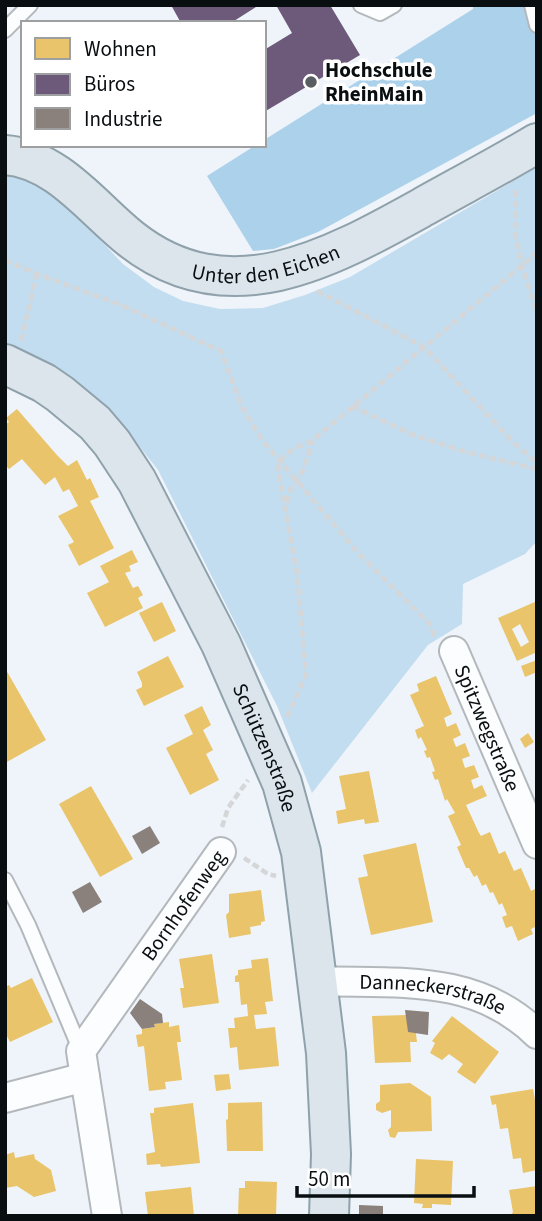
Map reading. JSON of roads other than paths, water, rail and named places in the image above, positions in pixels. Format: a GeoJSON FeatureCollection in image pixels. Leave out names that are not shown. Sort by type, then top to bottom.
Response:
{"type":"FeatureCollection","features":[{"type":"Feature","properties":{"kind":"main road","name":"Unter den Eichen"},"geometry":{"type":"LineString","coordinates":[[5,155],[29,159],[57,174],[142,248],[173,264],[202,273],[254,276],[281,272],[347,247],[526,149]]}},
{"type":"Feature","properties":{"kind":"main road","name":"Schützenstraße"},"geometry":{"type":"LineString","coordinates":[[5,364],[36,378],[60,394],[95,424],[112,443],[137,481],[220,644],[270,754],[293,819],[301,852],[329,1102],[329,1216]]}},
{"type":"Feature","properties":{"kind":"street","name":"Spitzwegstraße"},"geometry":{"type":"LineString","coordinates":[[454,651],[537,844]]}},
{"type":"Feature","properties":{"kind":"street","name":"Bornhofenweg"},"geometry":{"type":"LineString","coordinates":[[83,1064],[228,852]]}},
{"type":"Feature","properties":{"kind":"street","name":"Danneckerstraße"},"geometry":{"type":"LineString","coordinates":[[317,981],[437,986],[460,990],[487,998],[512,1012],[537,1034]]}},
{"type":"Feature","properties":{"kind":"street"},"geometry":{"type":"LineString","coordinates":[[5,1098],[83,1064],[107,1216]]}},
{"type":"Feature","properties":{"kind":"lane"},"geometry":{"type":"LineString","coordinates":[[5,30],[30,5]]}},
{"type":"Feature","properties":{"kind":"lane"},"geometry":{"type":"LineString","coordinates":[[361,5],[380,13],[394,5]]}},
{"type":"Feature","properties":{"kind":"lane"},"geometry":{"type":"LineString","coordinates":[[533,5],[537,25]]}},
{"type":"Feature","properties":{"kind":"lane"},"geometry":{"type":"LineString","coordinates":[[5,880],[28,925],[83,1064]]}},
{"type":"Feature","properties":{"kind":"place","name":"Hochschule RheinMain"},"geometry":{"type":"Point","coordinates":[311,82]}}]}
